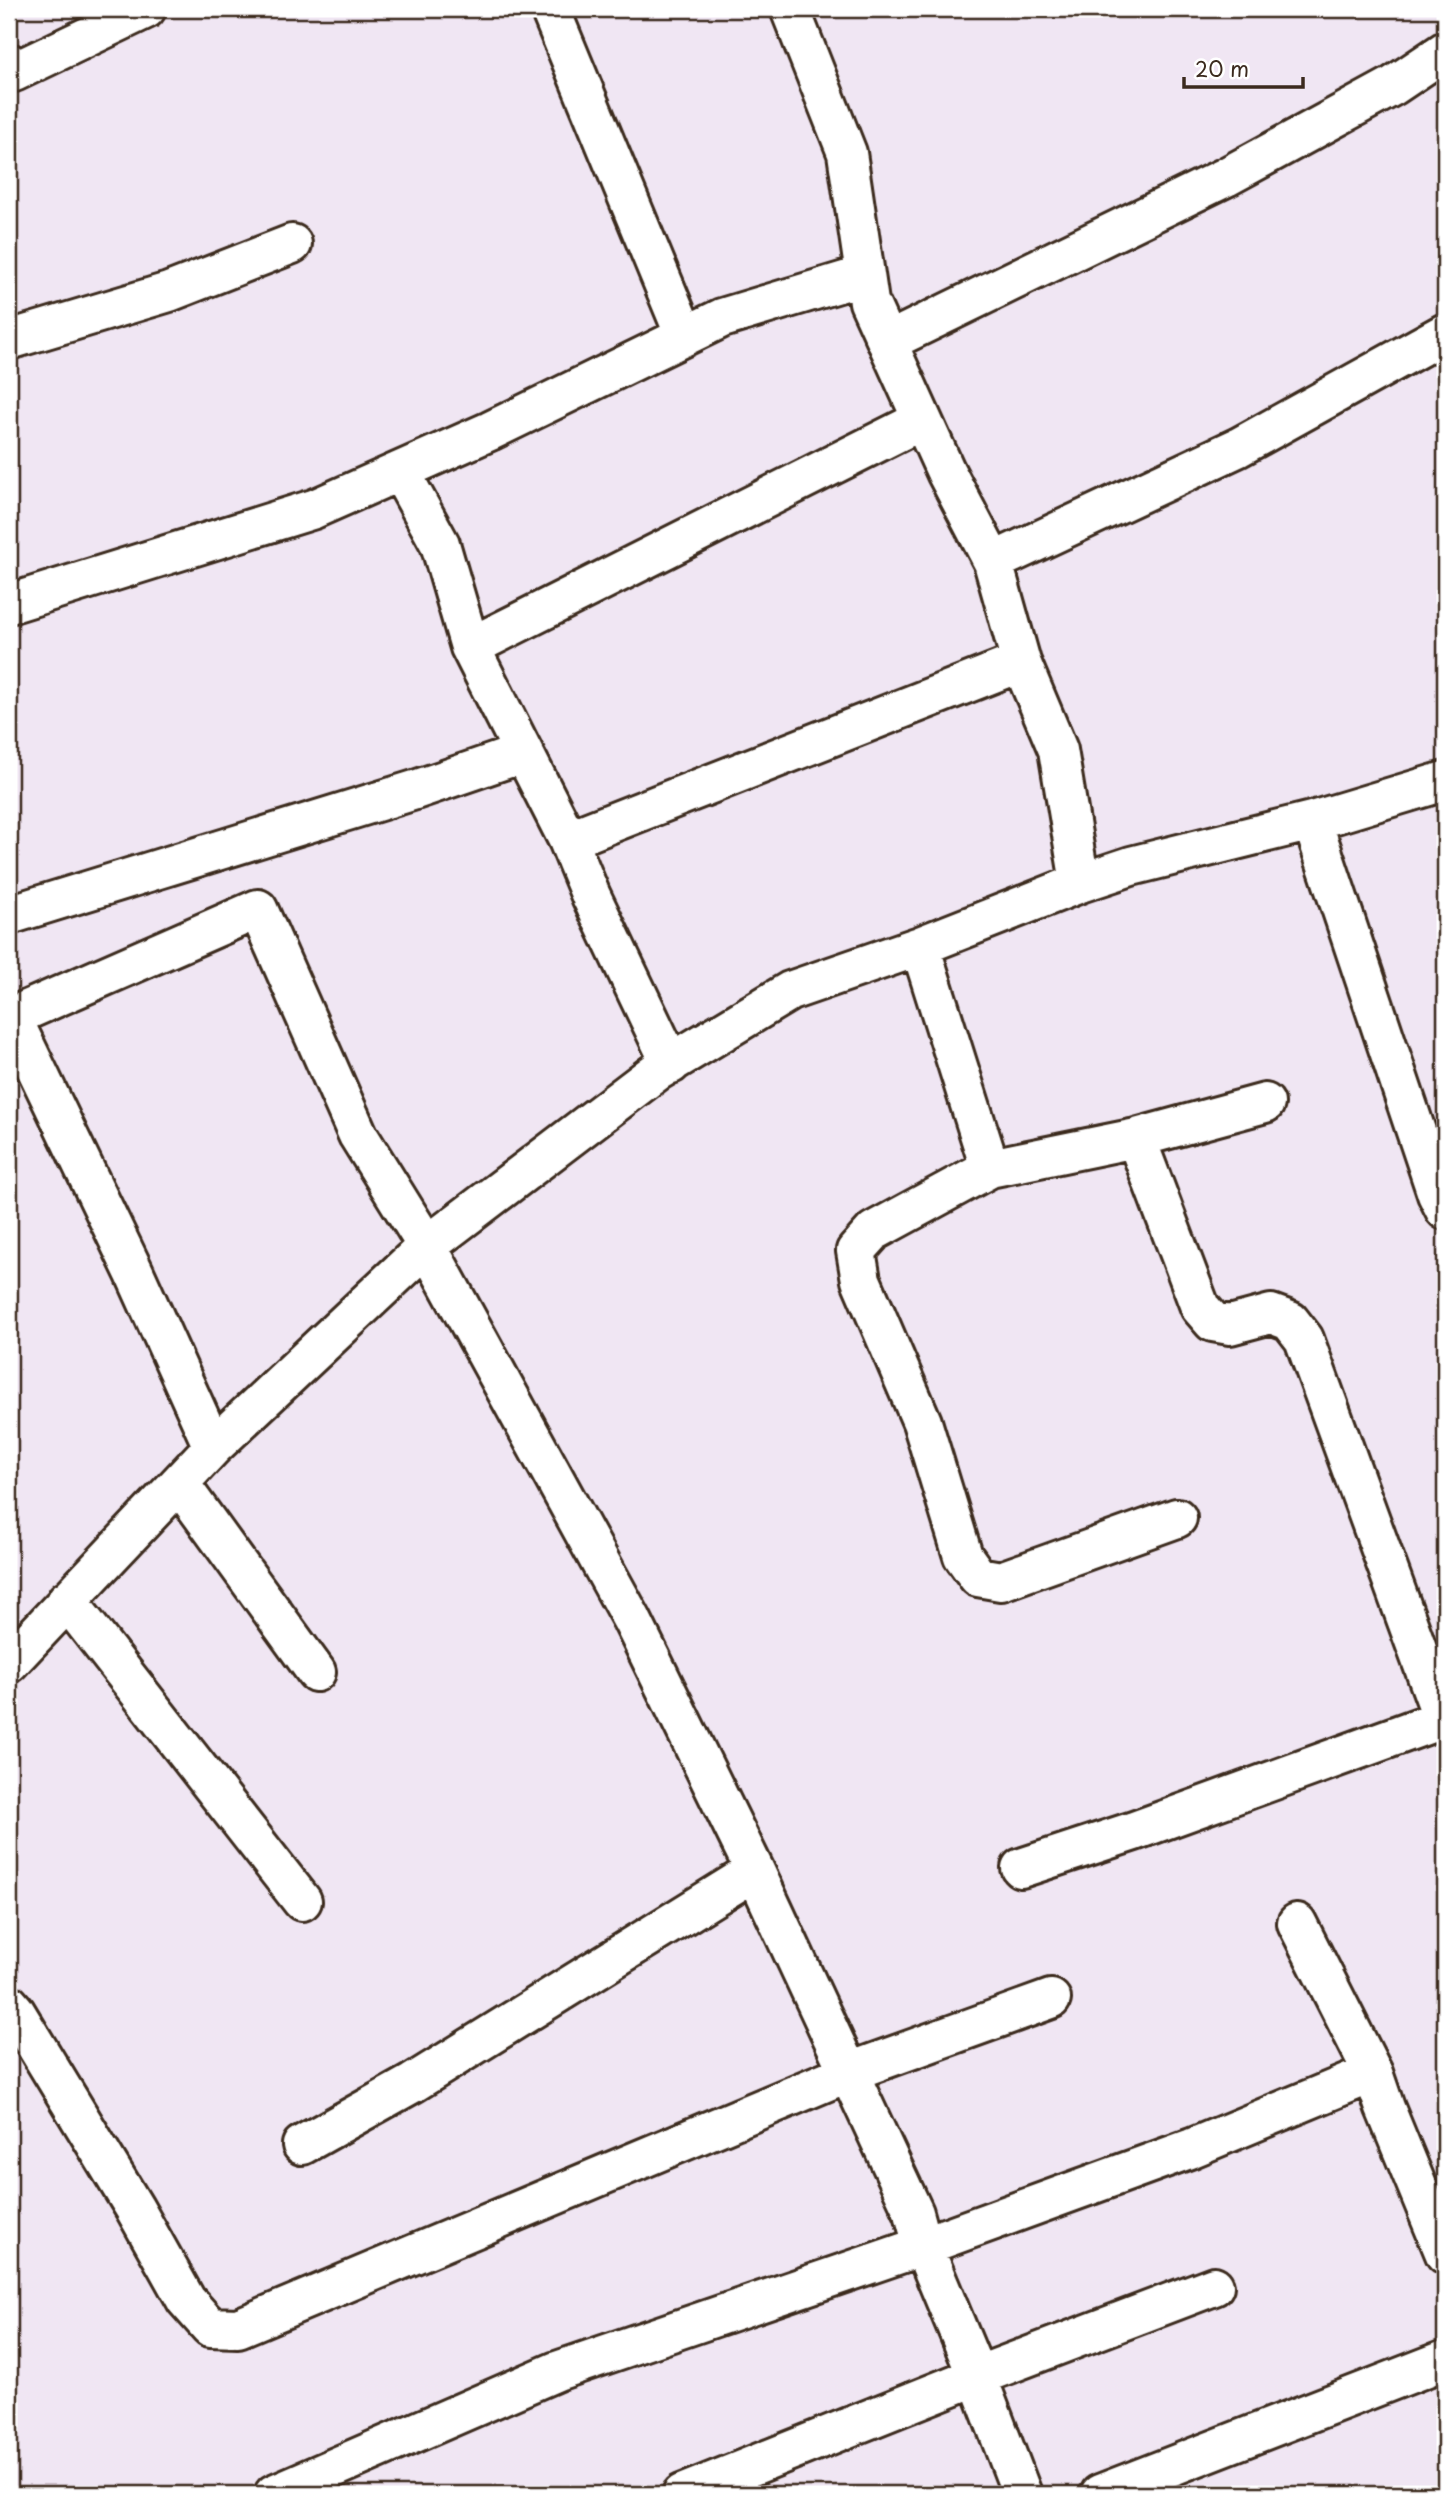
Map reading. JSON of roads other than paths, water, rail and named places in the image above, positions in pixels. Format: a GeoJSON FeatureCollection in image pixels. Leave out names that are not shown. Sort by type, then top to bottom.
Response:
{"type":"FeatureCollection","features":[{"type":"Feature","properties":{"kind":"street"},"geometry":{"type":"LineString","coordinates":[[9,63],[14,72],[146,9]]}},
{"type":"Feature","properties":{"kind":"street"},"geometry":{"type":"LineString","coordinates":[[550,9],[685,336]]}},
{"type":"Feature","properties":{"kind":"street"},"geometry":{"type":"LineString","coordinates":[[790,9],[847,153],[869,302],[922,420],[993,562],[1021,662],[1058,750],[1080,883]]}},
{"type":"Feature","properties":{"kind":"street"},"geometry":{"type":"LineString","coordinates":[[887,342],[1226,177],[1393,86],[1445,51]]}},
{"type":"Feature","properties":{"kind":"street"},"geometry":{"type":"LineString","coordinates":[[9,340],[169,292],[292,244]]}},
{"type":"Feature","properties":{"kind":"street"},"geometry":{"type":"LineString","coordinates":[[9,604],[314,509],[490,431],[722,318],[865,275]]}},
{"type":"Feature","properties":{"kind":"street"},"geometry":{"type":"LineString","coordinates":[[993,562],[1239,447],[1445,333]]}},
{"type":"Feature","properties":{"kind":"street"},"geometry":{"type":"LineString","coordinates":[[470,647],[922,420]]}},
{"type":"Feature","properties":{"kind":"street"},"geometry":{"type":"LineString","coordinates":[[400,471],[440,544],[470,647],[568,840],[591,896],[671,1064]]}},
{"type":"Feature","properties":{"kind":"street"},"geometry":{"type":"LineString","coordinates":[[568,840],[1021,662]]}},
{"type":"Feature","properties":{"kind":"street"},"geometry":{"type":"LineString","coordinates":[[9,915],[415,790],[523,753]]}},
{"type":"Feature","properties":{"kind":"street"},"geometry":{"type":"LineString","coordinates":[[9,1663],[213,1447],[427,1246],[656,1072],[790,991],[920,946],[1080,883],[1131,866],[1312,821],[1445,781]]}},
{"type":"Feature","properties":{"kind":"street"},"geometry":{"type":"LineString","coordinates":[[1312,821],[1437,1194],[1445,1210]]}},
{"type":"Feature","properties":{"kind":"street"},"geometry":{"type":"LineString","coordinates":[[213,1447],[134,1272],[10,1018],[258,909],[358,1135],[427,1246],[632,1620],[755,1871],[914,2213],[923,2246],[1023,2494]]}},
{"type":"Feature","properties":{"kind":"street"},"geometry":{"type":"LineString","coordinates":[[920,946],[990,1168]]}},
{"type":"Feature","properties":{"kind":"street"},"geometry":{"type":"LineString","coordinates":[[1177,1518],[1001,1581],[978,1577],[963,1556],[922,1422],[861,1280],[856,1251],[874,1231],[990,1168],[1136,1138],[1265,1103]]}},
{"type":"Feature","properties":{"kind":"street"},"geometry":{"type":"LineString","coordinates":[[1021,1868],[1444,1722],[1304,1339],[1290,1321],[1271,1314],[1230,1325],[1213,1322],[1200,1307],[1136,1138]]}},
{"type":"Feature","properties":{"kind":"street"},"geometry":{"type":"LineString","coordinates":[[179,1483],[316,1672]]}},
{"type":"Feature","properties":{"kind":"street"},"geometry":{"type":"LineString","coordinates":[[67,1600],[302,1900]]}},
{"type":"Feature","properties":{"kind":"street"},"geometry":{"type":"LineString","coordinates":[[302,2145],[413,2083],[755,1871]]}},
{"type":"Feature","properties":{"kind":"street"},"geometry":{"type":"LineString","coordinates":[[1297,1923],[1373,2073],[1445,2254]]}},
{"type":"Feature","properties":{"kind":"street"},"geometry":{"type":"LineString","coordinates":[[9,2004],[121,2186],[186,2300],[210,2328],[237,2328],[849,2072],[1051,1999]]}},
{"type":"Feature","properties":{"kind":"street"},"geometry":{"type":"LineString","coordinates":[[274,2494],[557,2371],[923,2246],[1192,2148],[1373,2073]]}},
{"type":"Feature","properties":{"kind":"street"},"geometry":{"type":"LineString","coordinates":[[681,2494],[977,2376],[1214,2287]]}},
{"type":"Feature","properties":{"kind":"street"},"geometry":{"type":"LineString","coordinates":[[1100,2494],[1445,2360]]}}]}
